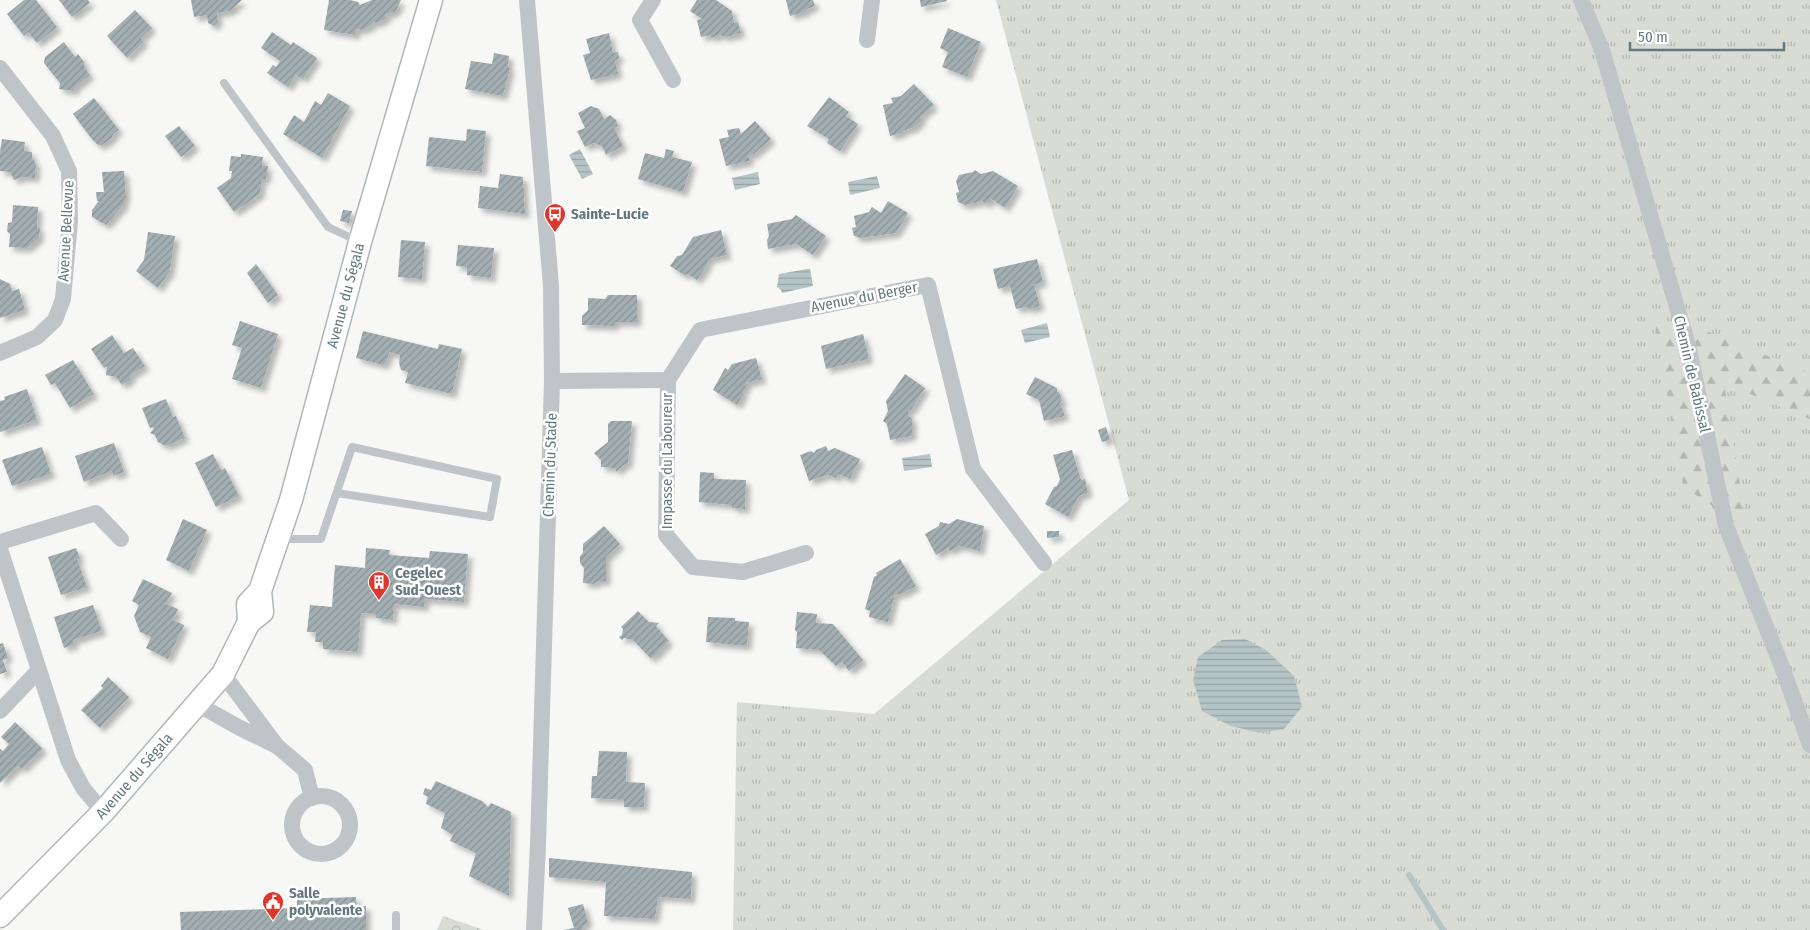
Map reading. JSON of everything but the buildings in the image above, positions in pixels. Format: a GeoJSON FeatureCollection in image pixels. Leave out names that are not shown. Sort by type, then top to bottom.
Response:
{"type":"FeatureCollection","features":[{"type":"Feature","properties":{"kind":"street","name":"Avenue du Ségala"},"geometry":{"type":"LineString","coordinates":[[0,916],[104,812],[223,674],[249,622],[248,604],[260,591],[291,500],[360,242],[431,0]]}},
{"type":"Feature","properties":{"kind":"street","name":"Chemin du Stade"},"geometry":{"type":"LineString","coordinates":[[527,0],[552,286],[552,381],[534,930]]}},
{"type":"Feature","properties":{"kind":"street"},"geometry":{"type":"LineString","coordinates":[[653,0],[640,20],[673,80]]}},
{"type":"Feature","properties":{"kind":"street"},"geometry":{"type":"LineString","coordinates":[[867,40],[872,0]]}},
{"type":"Feature","properties":{"kind":"street","name":"Chemin de Babissal"},"geometry":{"type":"LineString","coordinates":[[1581,0],[1602,50],[1688,345],[1726,526],[1782,667],[1810,746]]}},
{"type":"Feature","properties":{"kind":"street","name":"Avenue Bellevue"},"geometry":{"type":"LineString","coordinates":[[0,68],[53,136],[69,171],[70,221],[63,299],[55,320],[37,337],[0,353]]}},
{"type":"Feature","properties":{"kind":"street","name":"Avenue du Berger"},"geometry":{"type":"LineString","coordinates":[[668,380],[700,330],[928,285],[973,469],[1044,563]]}},
{"type":"Feature","properties":{"kind":"street"},"geometry":{"type":"LineString","coordinates":[[552,381],[668,380]]}},
{"type":"Feature","properties":{"kind":"street","name":"Impasse du Laboureur"},"geometry":{"type":"LineString","coordinates":[[668,380],[666,536],[693,567],[743,572],[806,553]]}},
{"type":"Feature","properties":{"kind":"street"},"geometry":{"type":"LineString","coordinates":[[0,542],[96,513],[121,539]]}},
{"type":"Feature","properties":{"kind":"street"},"geometry":{"type":"LineString","coordinates":[[0,549],[68,760],[83,788],[104,812]]}},
{"type":"Feature","properties":{"kind":"street"},"geometry":{"type":"LineString","coordinates":[[0,711],[38,671]]}},
{"type":"Feature","properties":{"kind":"street"},"geometry":{"type":"LineString","coordinates":[[223,674],[277,746],[305,770],[312,798]]}},
{"type":"Feature","properties":{"kind":"street"},"geometry":{"type":"LineString","coordinates":[[197,704],[277,746]]}},
{"type":"Feature","properties":{"kind":"lane"},"geometry":{"type":"LineString","coordinates":[[224,83],[328,227],[360,242]]}},
{"type":"Feature","properties":{"kind":"lane"},"geometry":{"type":"LineString","coordinates":[[277,539],[321,538],[336,492],[352,447],[497,479],[490,517],[336,492]]}},
{"type":"Feature","properties":{"kind":"lane"},"geometry":{"type":"LineString","coordinates":[[396,915],[396,930]]}},
{"type":"Feature","properties":{"kind":"green space"},"geometry":{"type":"Polygon","coordinates":[[[996,0],[1810,0],[1810,930],[733,930],[737,702],[874,714],[1129,500],[996,0]]]}},
{"type":"Feature","properties":{"kind":"green space"},"geometry":{"type":"Polygon","coordinates":[[[1655,321],[1704,330],[1810,373],[1810,419],[1724,383],[1747,529],[1684,487],[1655,321]]]}},
{"type":"Feature","properties":{"kind":"green space"},"geometry":{"type":"Polygon","coordinates":[[[443,916],[484,930],[437,930],[443,916]]]}},
{"type":"Feature","properties":{"kind":"shaded area"},"geometry":{"type":"Polygon","coordinates":[[[580,149],[593,174],[582,179],[569,155],[580,149]]]}},
{"type":"Feature","properties":{"kind":"shaded area"},"geometry":{"type":"Polygon","coordinates":[[[758,172],[760,184],[735,190],[732,178],[758,172]]]}},
{"type":"Feature","properties":{"kind":"shaded area"},"geometry":{"type":"Polygon","coordinates":[[[877,176],[880,188],[850,195],[848,182],[877,176]]]}},
{"type":"Feature","properties":{"kind":"shaded area"},"geometry":{"type":"Polygon","coordinates":[[[810,269],[813,286],[782,293],[777,287],[779,274],[810,269]]]}},
{"type":"Feature","properties":{"kind":"shaded area"},"geometry":{"type":"Polygon","coordinates":[[[1047,323],[1050,337],[1025,343],[1021,330],[1047,323]]]}},
{"type":"Feature","properties":{"kind":"shaded area"},"geometry":{"type":"Polygon","coordinates":[[[930,454],[932,467],[904,471],[902,458],[930,454]]]}},
{"type":"Feature","properties":{"kind":"shaded area"},"geometry":{"type":"Polygon","coordinates":[[[1245,639],[1266,650],[1294,676],[1302,707],[1284,729],[1260,733],[1231,726],[1202,711],[1193,680],[1198,657],[1222,640],[1245,639]]]}},
{"type":"Feature","properties":{"kind":"waterway"},"geometry":{"type":"LineString","coordinates":[[1409,875],[1443,930]]}},
{"type":"Feature","properties":{"kind":"place","name":"Sainte-Lucie"},"geometry":{"type":"Point","coordinates":[555,233]}},
{"type":"Feature","properties":{"kind":"place","name":"Cegelec Sud-Ouest"},"geometry":{"type":"Point","coordinates":[379,601]}},
{"type":"Feature","properties":{"kind":"place","name":"Salle polyvalente"},"geometry":{"type":"Point","coordinates":[273,921]}}]}
